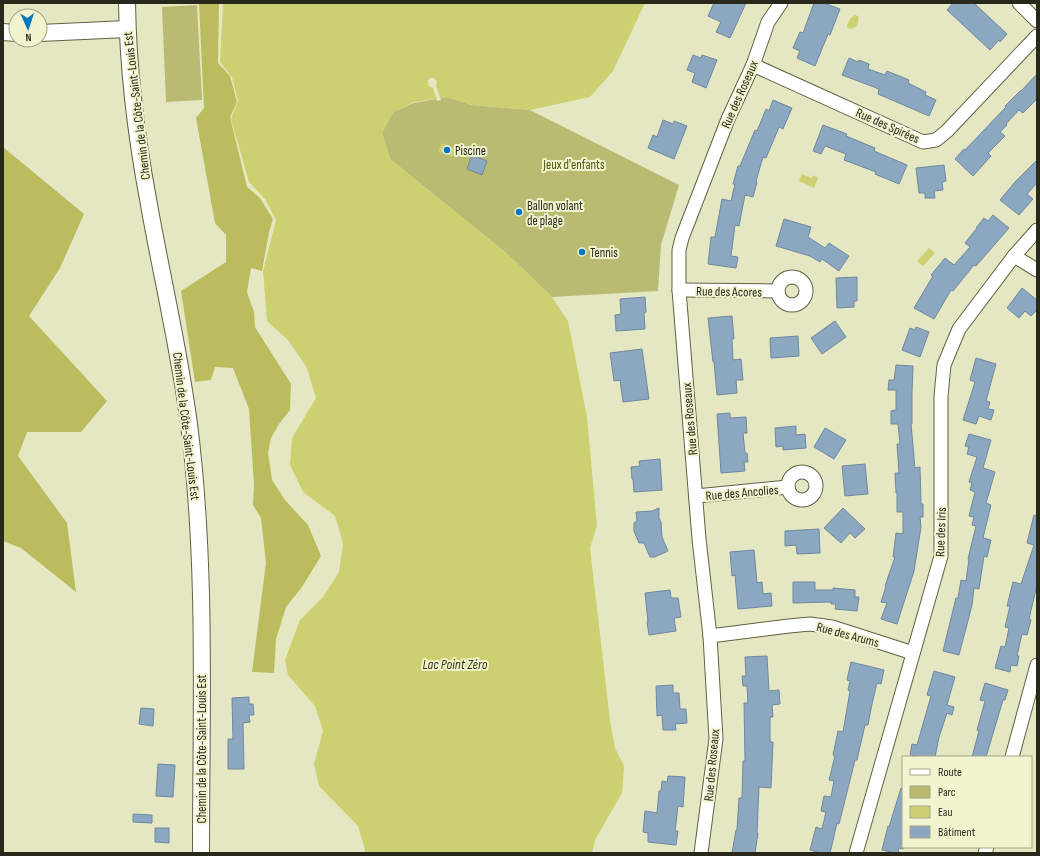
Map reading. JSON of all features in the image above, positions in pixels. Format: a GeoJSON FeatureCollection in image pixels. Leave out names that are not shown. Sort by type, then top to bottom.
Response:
{"type":"FeatureCollection","features":[{"type":"Feature","properties":{"kind":"street","name":"Chemin de la Côte-Saint-Louis Est"},"geometry":{"type":"LineString","coordinates":[[127,3],[130,73],[141,157],[182,376],[190,430],[196,489],[201,608],[201,853]]}},
{"type":"Feature","properties":{"kind":"street","name":"Rue des Roseaux"},"geometry":{"type":"LineString","coordinates":[[701,853],[716,739],[710,636],[699,539],[679,290],[679,250],[682,238],[728,119],[753,65],[768,22],[780,3]]}},
{"type":"Feature","properties":{"kind":"street"},"geometry":{"type":"LineString","coordinates":[[1019,3],[1037,20]]}},
{"type":"Feature","properties":{"kind":"street"},"geometry":{"type":"LineString","coordinates":[[48,33],[127,29]]}},
{"type":"Feature","properties":{"kind":"street","name":"Rue des Spirées"},"geometry":{"type":"LineString","coordinates":[[753,65],[923,142],[936,140],[947,131],[1037,36]]}},
{"type":"Feature","properties":{"kind":"street","name":"Rue des Iris"},"geometry":{"type":"LineString","coordinates":[[856,853],[941,556],[941,396],[944,366],[959,329],[1014,256],[1037,230]]}},
{"type":"Feature","properties":{"kind":"street"},"geometry":{"type":"LineString","coordinates":[[1014,256],[1037,270]]}},
{"type":"Feature","properties":{"kind":"street","name":"Rue des Acores"},"geometry":{"type":"LineString","coordinates":[[679,290],[778,291]]}},
{"type":"Feature","properties":{"kind":"street","name":"Rue des Ancolies"},"geometry":{"type":"LineString","coordinates":[[696,496],[788,487]]}},
{"type":"Feature","properties":{"kind":"street","name":"Rue des Arums"},"geometry":{"type":"LineString","coordinates":[[710,636],[810,624],[832,627],[913,653]]}},
{"type":"Feature","properties":{"kind":"street"},"geometry":{"type":"LineString","coordinates":[[1012,756],[1037,665]]}},
{"type":"Feature","properties":{"kind":"green space"},"geometry":{"type":"Polygon","coordinates":[[[197,5],[202,100],[166,102],[162,7],[197,5]]]}},
{"type":"Feature","properties":{"kind":"green space","name":"Jeux d'enfants"},"geometry":{"type":"Polygon","coordinates":[[[447,97],[472,105],[530,110],[679,185],[661,245],[658,291],[552,297],[505,252],[390,159],[382,133],[393,112],[414,103],[447,97]]]}},
{"type":"Feature","properties":{"kind":"shaded area"},"geometry":{"type":"Polygon","coordinates":[[[199,3],[219,3],[218,63],[230,76],[237,102],[230,117],[247,187],[260,198],[273,219],[269,232],[262,271],[251,268],[247,292],[254,312],[255,327],[291,384],[290,410],[279,424],[271,438],[268,453],[272,480],[285,500],[308,525],[321,556],[302,587],[286,607],[276,639],[274,673],[252,672],[266,563],[261,518],[253,505],[254,485],[249,409],[233,368],[215,367],[211,380],[195,382],[181,291],[226,262],[226,235],[215,223],[196,118],[204,108],[199,3]]]}},
{"type":"Feature","properties":{"kind":"shaded area"},"geometry":{"type":"Polygon","coordinates":[[[3,147],[84,214],[60,268],[29,316],[107,401],[81,432],[27,432],[18,456],[67,523],[76,592],[21,548],[3,541],[3,147]]]}},
{"type":"Feature","properties":{"kind":"water","name":"Lac Point Zéro"},"geometry":{"type":"Polygon","coordinates":[[[223,3],[645,3],[613,71],[590,97],[530,110],[472,105],[447,97],[415,102],[393,112],[382,133],[390,159],[505,252],[552,297],[568,321],[587,417],[597,526],[590,548],[610,721],[615,748],[624,766],[622,793],[595,840],[592,853],[364,853],[365,849],[358,826],[319,786],[314,764],[323,731],[315,706],[288,675],[285,660],[300,620],[323,597],[339,572],[343,543],[335,516],[303,492],[290,465],[292,438],[316,398],[307,368],[288,340],[267,321],[263,271],[276,220],[265,199],[249,182],[231,119],[238,101],[232,77],[220,62],[223,3]]]}},
{"type":"Feature","properties":{"kind":"water"},"geometry":{"type":"Polygon","coordinates":[[[855,15],[858,16],[858,23],[854,28],[850,29],[847,27],[848,24],[855,15]]]}},
{"type":"Feature","properties":{"kind":"water","name":"Piscine"},"geometry":{"type":"Polygon","coordinates":[[[442,143],[456,149],[452,157],[438,151],[442,143]]]}},
{"type":"Feature","properties":{"kind":"water"},"geometry":{"type":"Polygon","coordinates":[[[802,174],[812,178],[813,175],[818,178],[814,188],[799,181],[802,174]]]}},
{"type":"Feature","properties":{"kind":"water"},"geometry":{"type":"Polygon","coordinates":[[[929,248],[935,253],[923,266],[917,261],[929,248]]]}},
{"type":"Feature","properties":{"kind":"pier"},"geometry":{"type":"Polygon","coordinates":[[[430,78],[434,78],[437,81],[436,86],[441,100],[437,101],[433,88],[429,86],[428,80],[430,78]]]}},
{"type":"Feature","properties":{"kind":"building"},"geometry":{"type":"Polygon","coordinates":[[[714,3],[746,3],[730,38],[716,32],[721,22],[708,16],[714,3]]]}},
{"type":"Feature","properties":{"kind":"building"},"geometry":{"type":"Polygon","coordinates":[[[814,3],[824,3],[840,9],[830,35],[828,34],[815,66],[797,58],[800,51],[793,48],[800,32],[803,33],[814,3]]]}},
{"type":"Feature","properties":{"kind":"building"},"geometry":{"type":"Polygon","coordinates":[[[953,3],[974,3],[1007,34],[990,50],[947,10],[953,3]]]}},
{"type":"Feature","properties":{"kind":"building"},"geometry":{"type":"Polygon","coordinates":[[[693,55],[701,58],[702,55],[717,60],[706,88],[692,82],[695,73],[687,70],[693,55]]]}},
{"type":"Feature","properties":{"kind":"building"},"geometry":{"type":"Polygon","coordinates":[[[849,58],[858,62],[859,60],[869,64],[868,69],[885,75],[887,71],[909,80],[908,83],[926,92],[925,95],[936,100],[929,116],[878,94],[879,89],[842,75],[849,58]]]}},
{"type":"Feature","properties":{"kind":"building"},"geometry":{"type":"Polygon","coordinates":[[[1037,74],[1037,99],[1023,113],[1019,110],[1006,124],[1007,125],[1000,132],[1005,136],[988,153],[991,156],[973,176],[955,159],[1037,74]]]}},
{"type":"Feature","properties":{"kind":"building"},"geometry":{"type":"Polygon","coordinates":[[[773,100],[792,108],[783,129],[779,127],[766,158],[763,157],[753,197],[745,195],[739,226],[735,225],[731,256],[738,257],[736,268],[708,264],[711,237],[715,237],[722,199],[731,201],[735,184],[733,184],[738,166],[740,166],[755,130],[757,131],[766,109],[769,111],[773,100]]]}},
{"type":"Feature","properties":{"kind":"building"},"geometry":{"type":"Polygon","coordinates":[[[663,120],[673,124],[674,121],[687,126],[674,159],[648,148],[653,135],[657,137],[663,120]]]}},
{"type":"Feature","properties":{"kind":"building"},"geometry":{"type":"Polygon","coordinates":[[[823,125],[847,134],[846,136],[875,148],[874,151],[907,165],[899,184],[875,174],[876,172],[844,160],[846,154],[825,146],[821,154],[813,151],[823,125]]]}},
{"type":"Feature","properties":{"kind":"building"},"geometry":{"type":"Polygon","coordinates":[[[472,155],[487,161],[482,175],[467,169],[472,155]]]}},
{"type":"Feature","properties":{"kind":"building"},"geometry":{"type":"Polygon","coordinates":[[[1037,160],[1037,183],[1027,194],[1033,199],[1019,215],[1000,200],[1015,182],[1037,160]]]}},
{"type":"Feature","properties":{"kind":"building"},"geometry":{"type":"Polygon","coordinates":[[[944,165],[946,181],[942,182],[943,190],[934,191],[935,198],[925,198],[925,193],[919,193],[916,168],[944,165]]]}},
{"type":"Feature","properties":{"kind":"building"},"geometry":{"type":"Polygon","coordinates":[[[993,215],[1009,228],[976,266],[974,265],[953,291],[951,290],[934,319],[914,308],[933,276],[931,275],[945,258],[954,265],[970,247],[965,243],[976,228],[984,218],[988,221],[993,215]]]}},
{"type":"Feature","properties":{"kind":"building"},"geometry":{"type":"Polygon","coordinates":[[[784,219],[811,227],[808,237],[825,248],[829,243],[849,256],[839,271],[822,259],[820,262],[810,256],[776,246],[784,219]]]}},
{"type":"Feature","properties":{"kind":"building"},"geometry":{"type":"Polygon","coordinates":[[[857,277],[857,301],[854,301],[854,307],[837,308],[836,278],[857,277]]]}},
{"type":"Feature","properties":{"kind":"building"},"geometry":{"type":"Polygon","coordinates":[[[1022,288],[1037,300],[1037,310],[1031,316],[1025,311],[1019,318],[1007,308],[1022,288]]]}},
{"type":"Feature","properties":{"kind":"building"},"geometry":{"type":"Polygon","coordinates":[[[645,297],[645,329],[616,331],[615,315],[621,314],[620,299],[645,297]]]}},
{"type":"Feature","properties":{"kind":"building"},"geometry":{"type":"Polygon","coordinates":[[[732,316],[734,339],[732,339],[733,360],[741,359],[743,380],[736,380],[737,393],[717,395],[708,318],[732,316]]]}},
{"type":"Feature","properties":{"kind":"building"},"geometry":{"type":"Polygon","coordinates":[[[835,321],[846,337],[822,354],[811,338],[835,321]]]}},
{"type":"Feature","properties":{"kind":"building"},"geometry":{"type":"Polygon","coordinates":[[[916,327],[929,332],[920,357],[902,350],[910,328],[915,330],[916,327]]]}},
{"type":"Feature","properties":{"kind":"building"},"geometry":{"type":"Polygon","coordinates":[[[798,336],[799,356],[771,358],[770,338],[798,336]]]}},
{"type":"Feature","properties":{"kind":"building"},"geometry":{"type":"Polygon","coordinates":[[[642,349],[649,399],[623,402],[620,380],[614,381],[610,353],[642,349]]]}},
{"type":"Feature","properties":{"kind":"building"},"geometry":{"type":"Polygon","coordinates":[[[976,358],[996,364],[986,401],[990,402],[988,409],[994,410],[991,420],[979,416],[976,424],[963,420],[975,382],[970,380],[976,358]]]}},
{"type":"Feature","properties":{"kind":"building"},"geometry":{"type":"Polygon","coordinates":[[[896,365],[913,366],[911,424],[915,468],[920,467],[921,504],[923,504],[923,517],[920,517],[921,527],[914,571],[897,624],[881,619],[887,603],[881,602],[895,557],[893,557],[896,533],[903,534],[903,512],[897,512],[895,473],[899,473],[897,444],[900,444],[898,424],[891,424],[891,411],[896,410],[896,390],[888,390],[889,380],[894,380],[896,365]]]}},
{"type":"Feature","properties":{"kind":"building"},"geometry":{"type":"Polygon","coordinates":[[[730,413],[730,418],[746,417],[747,433],[743,433],[745,453],[747,453],[748,462],[744,462],[745,471],[721,473],[717,414],[730,413]]]}},
{"type":"Feature","properties":{"kind":"building"},"geometry":{"type":"Polygon","coordinates":[[[796,426],[796,435],[805,434],[806,448],[783,450],[783,446],[776,447],[775,428],[796,426]]]}},
{"type":"Feature","properties":{"kind":"building"},"geometry":{"type":"Polygon","coordinates":[[[825,428],[846,440],[834,459],[814,447],[825,428]]]}},
{"type":"Feature","properties":{"kind":"building"},"geometry":{"type":"Polygon","coordinates":[[[969,434],[991,440],[983,468],[995,472],[986,503],[991,505],[983,538],[991,540],[987,557],[984,556],[979,589],[974,588],[972,605],[959,655],[943,651],[956,598],[958,598],[961,580],[966,581],[968,559],[976,526],[972,525],[974,517],[969,516],[975,492],[970,490],[972,483],[969,482],[977,457],[967,454],[969,447],[965,446],[969,434]]]}},
{"type":"Feature","properties":{"kind":"building"},"geometry":{"type":"Polygon","coordinates":[[[660,459],[662,490],[634,492],[631,467],[640,466],[639,461],[660,459]]]}},
{"type":"Feature","properties":{"kind":"building"},"geometry":{"type":"Polygon","coordinates":[[[865,464],[868,494],[845,496],[842,466],[865,464]]]}},
{"type":"Feature","properties":{"kind":"building"},"geometry":{"type":"Polygon","coordinates":[[[659,508],[662,537],[668,551],[655,557],[650,557],[644,543],[639,543],[634,531],[634,523],[637,521],[636,512],[652,511],[659,508]]]}},
{"type":"Feature","properties":{"kind":"building"},"geometry":{"type":"Polygon","coordinates":[[[843,508],[865,529],[855,538],[850,533],[841,543],[824,528],[843,508]]]}},
{"type":"Feature","properties":{"kind":"building"},"geometry":{"type":"Polygon","coordinates":[[[1034,515],[1037,516],[1037,585],[1027,635],[1022,634],[1017,656],[1019,656],[1017,666],[1011,665],[1010,672],[995,668],[1001,646],[1005,647],[1009,628],[1005,627],[1010,606],[1007,606],[1013,582],[1021,584],[1034,545],[1027,543],[1034,515]]]}},
{"type":"Feature","properties":{"kind":"building"},"geometry":{"type":"Polygon","coordinates":[[[819,529],[820,553],[797,554],[796,545],[785,546],[785,531],[819,529]]]}},
{"type":"Feature","properties":{"kind":"building"},"geometry":{"type":"Polygon","coordinates":[[[754,550],[757,583],[762,582],[763,594],[771,593],[772,606],[738,609],[735,575],[732,576],[730,552],[754,550]]]}},
{"type":"Feature","properties":{"kind":"building"},"geometry":{"type":"Polygon","coordinates":[[[793,582],[815,582],[815,590],[833,590],[833,588],[855,590],[855,597],[859,597],[857,611],[835,609],[836,604],[831,604],[831,602],[793,603],[793,582]]]}},
{"type":"Feature","properties":{"kind":"building"},"geometry":{"type":"Polygon","coordinates":[[[670,590],[671,598],[678,598],[681,617],[674,618],[676,631],[649,635],[645,593],[670,590]]]}},
{"type":"Feature","properties":{"kind":"building"},"geometry":{"type":"Polygon","coordinates":[[[767,656],[769,691],[779,690],[780,704],[772,705],[773,717],[770,717],[770,742],[773,742],[771,788],[759,787],[758,833],[755,853],[732,853],[737,830],[739,798],[742,798],[743,761],[745,761],[744,703],[748,703],[747,686],[743,686],[742,676],[746,676],[745,657],[767,656]]]}},
{"type":"Feature","properties":{"kind":"building"},"geometry":{"type":"Polygon","coordinates":[[[851,662],[884,670],[881,684],[877,683],[868,725],[865,725],[857,760],[855,760],[830,853],[821,853],[810,850],[816,827],[822,829],[826,812],[821,811],[824,796],[831,797],[834,781],[829,780],[835,756],[833,755],[838,731],[843,732],[850,691],[848,690],[850,681],[847,680],[851,662]]]}},
{"type":"Feature","properties":{"kind":"building"},"geometry":{"type":"Polygon","coordinates":[[[934,671],[955,677],[947,705],[954,707],[952,715],[947,713],[939,737],[935,756],[910,755],[912,744],[917,745],[931,696],[927,695],[934,671]]]}},
{"type":"Feature","properties":{"kind":"building"},"geometry":{"type":"Polygon","coordinates":[[[985,683],[1008,690],[1005,700],[1003,700],[986,756],[972,756],[979,731],[977,730],[985,701],[980,700],[985,683]]]}},
{"type":"Feature","properties":{"kind":"building"},"geometry":{"type":"Polygon","coordinates":[[[673,685],[673,693],[679,693],[680,709],[686,709],[687,723],[675,724],[676,730],[663,730],[662,715],[657,716],[656,686],[673,685]]]}},
{"type":"Feature","properties":{"kind":"building"},"geometry":{"type":"Polygon","coordinates":[[[249,697],[249,704],[253,704],[254,715],[249,715],[250,722],[243,723],[244,769],[228,769],[228,739],[233,739],[232,698],[249,697]]]}},
{"type":"Feature","properties":{"kind":"building"},"geometry":{"type":"Polygon","coordinates":[[[141,708],[154,709],[153,726],[139,724],[141,708]]]}},
{"type":"Feature","properties":{"kind":"building"},"geometry":{"type":"Polygon","coordinates":[[[158,764],[175,765],[173,797],[156,796],[158,764]]]}},
{"type":"Feature","properties":{"kind":"building"},"geometry":{"type":"Polygon","coordinates":[[[668,776],[685,777],[683,807],[678,806],[675,831],[678,831],[676,845],[648,842],[648,833],[643,832],[645,811],[657,813],[659,791],[661,791],[662,781],[667,782],[668,776]]]}},
{"type":"Feature","properties":{"kind":"building"},"geometry":{"type":"Polygon","coordinates":[[[902,788],[903,849],[899,848],[898,853],[882,850],[888,826],[889,827],[902,788]]]}},
{"type":"Feature","properties":{"kind":"building"},"geometry":{"type":"Polygon","coordinates":[[[133,814],[152,815],[152,823],[133,822],[133,814]]]}},
{"type":"Feature","properties":{"kind":"building"},"geometry":{"type":"Polygon","coordinates":[[[155,828],[169,828],[169,843],[155,842],[155,828]]]}},
{"type":"Feature","properties":{"kind":"place","name":"Piscine"},"geometry":{"type":"Point","coordinates":[447,150]}},
{"type":"Feature","properties":{"kind":"place","name":"Ballon volant de plage"},"geometry":{"type":"Point","coordinates":[519,212]}},
{"type":"Feature","properties":{"kind":"place","name":"Tennis"},"geometry":{"type":"Point","coordinates":[582,252]}}]}
